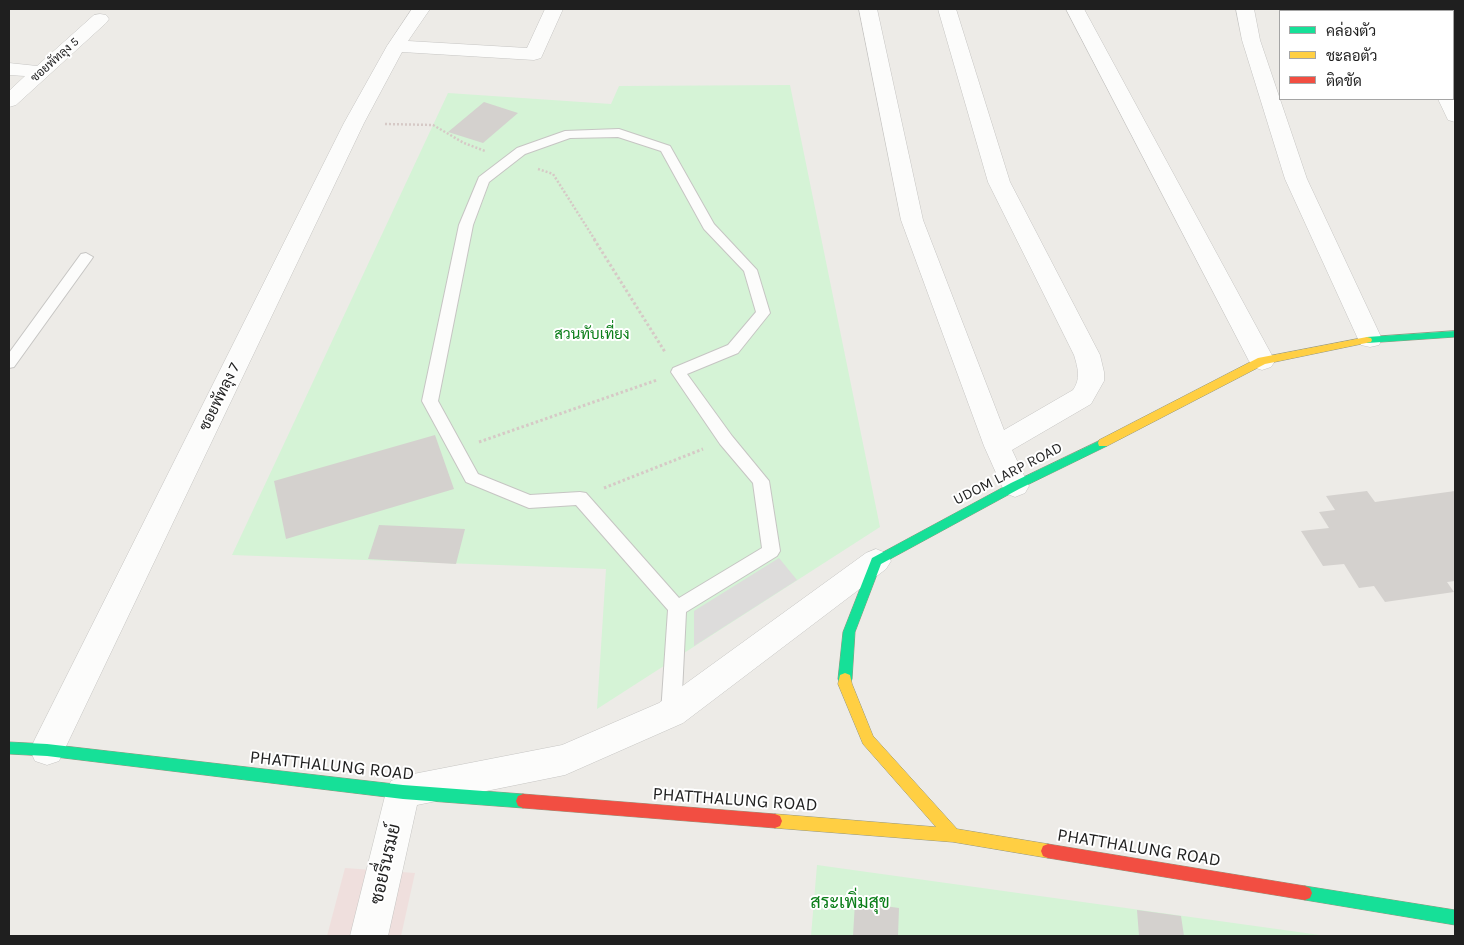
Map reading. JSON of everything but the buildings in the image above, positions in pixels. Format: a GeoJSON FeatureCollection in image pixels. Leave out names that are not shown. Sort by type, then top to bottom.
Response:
{"type":"FeatureCollection","features":[{"type":"Feature","properties":{"kind":"main road","name":"UDOM LARP ROAD"},"geometry":{"type":"LineString","coordinates":[[876,561],[1015,486],[1143,424],[1262,361],[1370,339],[1455,334]]}},
{"type":"Feature","properties":{"kind":"main road"},"geometry":{"type":"LineString","coordinates":[[876,561],[850,632],[845,684],[868,740],[953,835]]}},
{"type":"Feature","properties":{"kind":"main road","name":"PHATTHALUNG ROAD"},"geometry":{"type":"LineString","coordinates":[[9,748],[47,750],[403,792],[953,835],[1455,918]]}},
{"type":"Feature","properties":{"kind":"street","name":"ซอยพัทลุง 7"},"geometry":{"type":"LineString","coordinates":[[47,750],[354,123],[396,46],[421,9]]}},
{"type":"Feature","properties":{"kind":"street"},"geometry":{"type":"LineString","coordinates":[[396,46],[534,54],[554,9]]}},
{"type":"Feature","properties":{"kind":"street"},"geometry":{"type":"LineString","coordinates":[[868,9],[912,220],[997,446],[1015,486]]}},
{"type":"Feature","properties":{"kind":"street"},"geometry":{"type":"LineString","coordinates":[[947,9],[999,182],[1087,355],[1092,372],[1091,385],[1082,396],[997,446]]}},
{"type":"Feature","properties":{"kind":"street"},"geometry":{"type":"LineString","coordinates":[[1075,9],[1262,361]]}},
{"type":"Feature","properties":{"kind":"street"},"geometry":{"type":"LineString","coordinates":[[1245,9],[1251,40],[1296,178],[1370,339]]}},
{"type":"Feature","properties":{"kind":"street","name":"ซอยพัทลุง 5"},"geometry":{"type":"LineString","coordinates":[[9,101],[100,19]]}},
{"type":"Feature","properties":{"kind":"street"},"geometry":{"type":"LineString","coordinates":[[9,69],[40,72]]}},
{"type":"Feature","properties":{"kind":"street"},"geometry":{"type":"LineString","coordinates":[[1448,100],[1455,116]]}},
{"type":"Feature","properties":{"kind":"street"},"geometry":{"type":"LineString","coordinates":[[403,792],[565,760],[671,713],[876,561]]}},
{"type":"Feature","properties":{"kind":"street","name":"ซอยรื่นรมย์"},"geometry":{"type":"LineString","coordinates":[[369,936],[403,792]]}},
{"type":"Feature","properties":{"kind":"lane"},"geometry":{"type":"LineString","coordinates":[[671,713],[676,608],[580,498],[529,502],[472,478],[430,401],[466,225],[483,180],[521,151],[569,134],[619,133],[666,150],[710,226],[750,270],[763,313],[732,349],[678,372],[726,440],[761,481],[771,551],[676,608]]}},
{"type":"Feature","properties":{"kind":"lane"},"geometry":{"type":"LineString","coordinates":[[9,362],[86,257]]}},
{"type":"Feature","properties":{"kind":"path"},"geometry":{"type":"LineString","coordinates":[[354,123],[433,125],[464,143],[553,174],[678,372],[456,450]]}},
{"type":"Feature","properties":{"kind":"path"},"geometry":{"type":"LineString","coordinates":[[580,498],[726,440]]}},
{"type":"Feature","properties":{"kind":"shaded area"},"geometry":{"type":"Polygon","coordinates":[[[779,558],[797,580],[694,646],[694,611],[779,558]]]}},
{"type":"Feature","properties":{"kind":"shaded area"},"geometry":{"type":"Polygon","coordinates":[[[345,868],[415,873],[401,936],[327,936],[345,868]]]}},
{"type":"Feature","properties":{"kind":"green space","name":"สวนทับเที่ยง"},"geometry":{"type":"Polygon","coordinates":[[[790,85],[880,527],[597,709],[606,569],[232,555],[448,93],[611,104],[619,86],[790,85]]]}},
{"type":"Feature","properties":{"kind":"green space","name":"สระเพิ่มสุข"},"geometry":{"type":"Polygon","coordinates":[[[817,865],[1327,936],[811,936],[817,865]]]}},
{"type":"Feature","properties":{"kind":"traffic: fast"},"geometry":{"type":"LineString","coordinates":[[1367,340],[1455,334]]}},
{"type":"Feature","properties":{"kind":"traffic: fast"},"geometry":{"type":"LineString","coordinates":[[845,679],[849,632],[876,561],[1015,486],[1103,443]]}},
{"type":"Feature","properties":{"kind":"traffic: fast"},"geometry":{"type":"LineString","coordinates":[[9,748],[47,750],[403,792],[523,801]]}},
{"type":"Feature","properties":{"kind":"traffic: fast"},"geometry":{"type":"LineString","coordinates":[[1305,893],[1455,918]]}},
{"type":"Feature","properties":{"kind":"traffic: slow"},"geometry":{"type":"LineString","coordinates":[[1103,443],[1262,361],[1367,340]]}},
{"type":"Feature","properties":{"kind":"traffic: slow"},"geometry":{"type":"LineString","coordinates":[[845,679],[845,684],[868,740],[953,835]]}},
{"type":"Feature","properties":{"kind":"traffic: slow"},"geometry":{"type":"LineString","coordinates":[[775,821],[953,835],[1048,851]]}},
{"type":"Feature","properties":{"kind":"traffic: jam"},"geometry":{"type":"LineString","coordinates":[[523,801],[775,821]]}},
{"type":"Feature","properties":{"kind":"traffic: jam"},"geometry":{"type":"LineString","coordinates":[[1048,851],[1305,893]]}}]}
